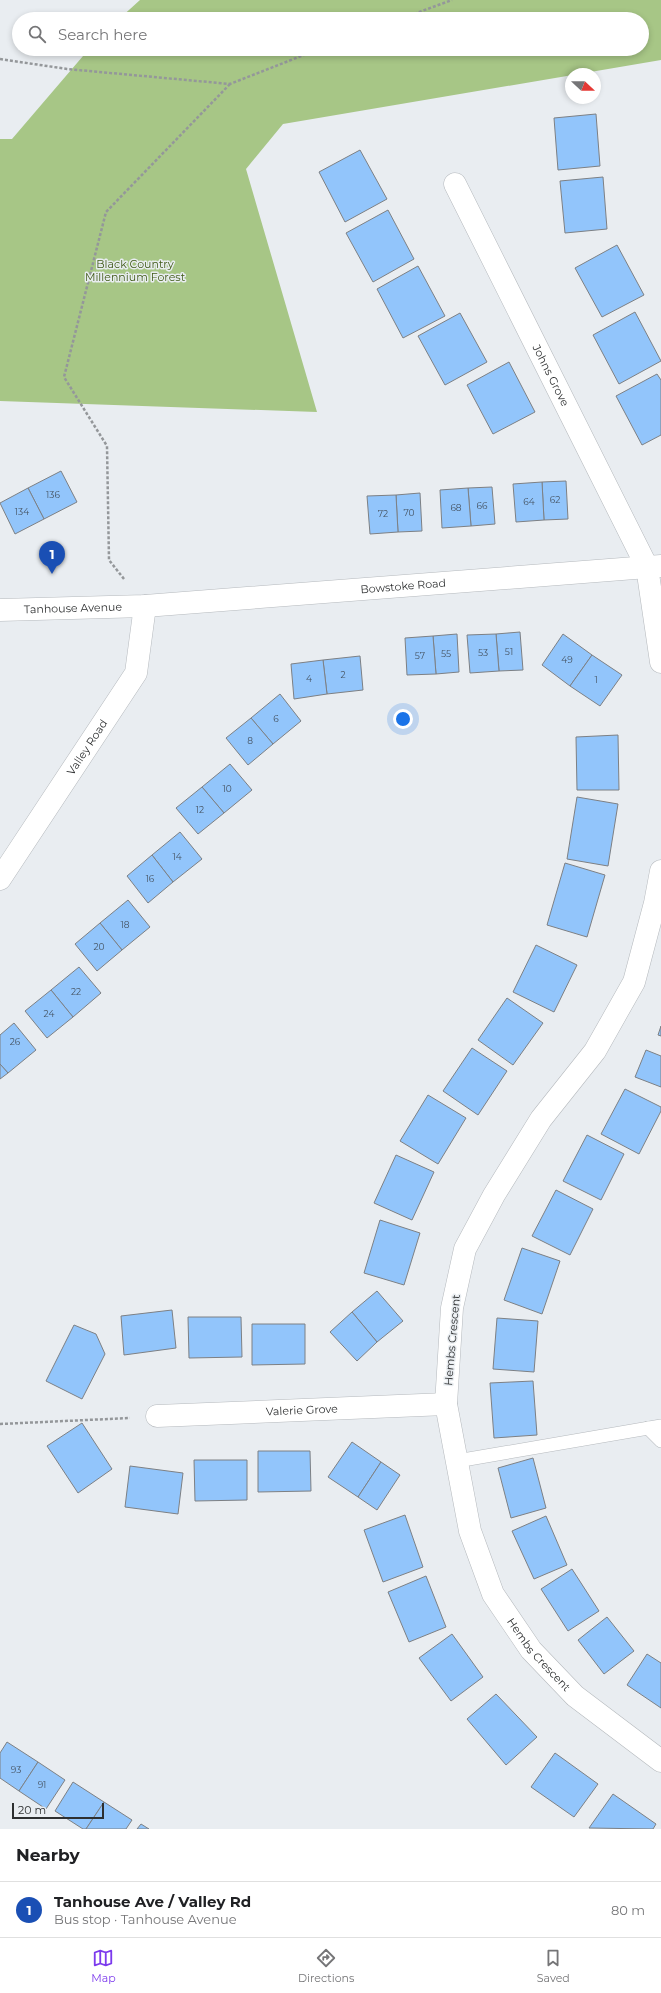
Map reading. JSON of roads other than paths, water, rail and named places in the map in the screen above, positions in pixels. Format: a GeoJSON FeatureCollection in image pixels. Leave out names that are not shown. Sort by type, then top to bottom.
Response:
{"type":"FeatureCollection","features":[{"type":"Feature","properties":{"kind":"street","name":"Johns Grove"},"geometry":{"type":"LineString","coordinates":[[455,184],[654,566]]}},
{"type":"Feature","properties":{"kind":"street","name":"Bowstoke Road"},"geometry":{"type":"LineString","coordinates":[[145,606],[654,566]]}},
{"type":"Feature","properties":{"kind":"street"},"geometry":{"type":"LineString","coordinates":[[654,566],[661,662]]}},
{"type":"Feature","properties":{"kind":"street","name":"Tanhouse Avenue"},"geometry":{"type":"LineString","coordinates":[[0,610],[145,606]]}},
{"type":"Feature","properties":{"kind":"street","name":"Valley Road"},"geometry":{"type":"LineString","coordinates":[[0,879],[136,673],[145,606]]}},
{"type":"Feature","properties":{"kind":"street","name":"Hembs Crescent"},"geometry":{"type":"LineString","coordinates":[[661,871],[655,903],[634,982],[595,1051],[541,1119],[494,1195],[465,1249],[452,1308],[446,1404],[470,1531],[493,1594],[531,1650],[575,1696],[661,1761]]}},
{"type":"Feature","properties":{"kind":"street","name":"Valerie Grove"},"geometry":{"type":"LineString","coordinates":[[157,1416],[446,1404]]}},
{"type":"Feature","properties":{"kind":"lane"},"geometry":{"type":"LineString","coordinates":[[457,1461],[655,1427],[661,1441]]}},
{"type":"Feature","properties":{"kind":"place","name":"Tanhouse Ave / Valley Rd"},"geometry":{"type":"Point","coordinates":[52,574]}},
{"type":"Feature","properties":{"kind":"park label","name":"Black Country Millennium Forest"},"geometry":{"type":"Point","coordinates":[135,270]}}]}
